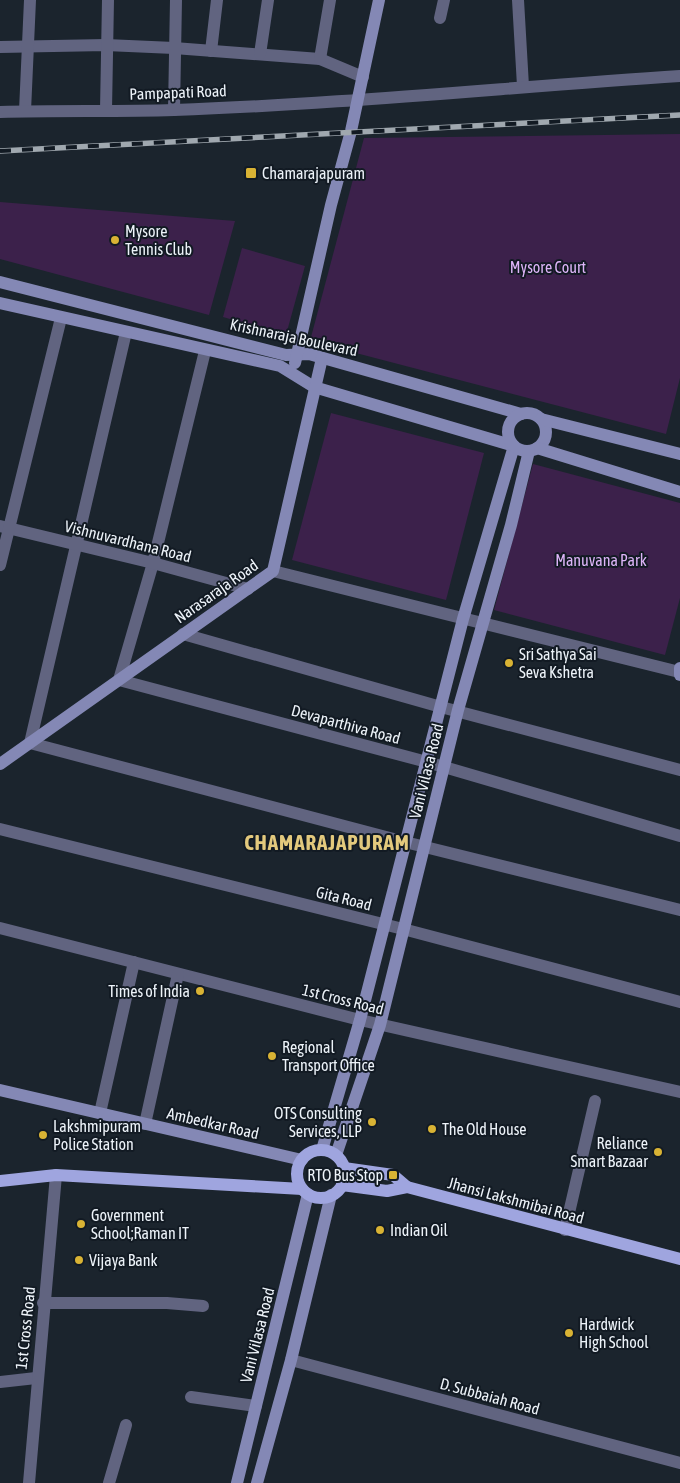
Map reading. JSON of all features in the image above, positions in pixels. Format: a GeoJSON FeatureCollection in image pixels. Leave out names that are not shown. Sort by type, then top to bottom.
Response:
{"type":"FeatureCollection","features":[{"type":"Feature","properties":{"kind":"main road"},"geometry":{"type":"LineString","coordinates":[[292,374],[363,77],[379,0]]}},
{"type":"Feature","properties":{"kind":"main road","name":"Krishnaraja Boulevard"},"geometry":{"type":"LineString","coordinates":[[0,282],[286,355],[310,354],[521,414]]}},
{"type":"Feature","properties":{"kind":"main road","name":"Krishnaraja Boulevard"},"geometry":{"type":"LineString","coordinates":[[0,303],[205,351],[280,366],[314,388],[514,446]]}},
{"type":"Feature","properties":{"kind":"main road","name":"Narasaraja Road"},"geometry":{"type":"LineString","coordinates":[[0,764],[273,571],[322,358]]}},
{"type":"Feature","properties":{"kind":"main road"},"geometry":{"type":"LineString","coordinates":[[680,454],[541,419],[532,413],[521,414],[511,422],[509,428],[510,440],[514,446],[533,449],[680,492]]}},
{"type":"Feature","properties":{"kind":"main road"},"geometry":{"type":"LineString","coordinates":[[533,449],[546,436],[541,419]]}},
{"type":"Feature","properties":{"kind":"main road","name":"Vani Vilasa Road"},"geometry":{"type":"LineString","coordinates":[[322,1150],[360,1020],[463,619],[514,446]]}},
{"type":"Feature","properties":{"kind":"main road","name":"Vani Vilasa Road"},"geometry":{"type":"LineString","coordinates":[[336,1155],[380,1025],[458,710],[533,449]]}},
{"type":"Feature","properties":{"kind":"main road","name":"Ambedkar Road"},"geometry":{"type":"LineString","coordinates":[[0,1090],[302,1160]]}},
{"type":"Feature","properties":{"kind":"main road"},"geometry":{"type":"LineString","coordinates":[[257,1483],[291,1360],[331,1195],[342,1185],[344,1168],[336,1155],[322,1150],[314,1151],[302,1160],[297,1174],[305,1191]]}},
{"type":"Feature","properties":{"kind":"main road"},"geometry":{"type":"LineString","coordinates":[[344,1168],[393,1175],[407,1187]]}},
{"type":"Feature","properties":{"kind":"main road"},"geometry":{"type":"LineString","coordinates":[[0,1181],[56,1176],[305,1191],[315,1197],[331,1195]]}},
{"type":"Feature","properties":{"kind":"main road","name":"Jhansi Lakshmibai Road"},"geometry":{"type":"LineString","coordinates":[[342,1185],[387,1191],[407,1187],[680,1259]]}},
{"type":"Feature","properties":{"kind":"main road","name":"Vani Vilasa Road"},"geometry":{"type":"LineString","coordinates":[[237,1483],[305,1191]]}},
{"type":"Feature","properties":{"kind":"street"},"geometry":{"type":"LineString","coordinates":[[25,112],[30,0]]}},
{"type":"Feature","properties":{"kind":"street"},"geometry":{"type":"LineString","coordinates":[[106,110],[108,0]]}},
{"type":"Feature","properties":{"kind":"street"},"geometry":{"type":"LineString","coordinates":[[174,110],[176,0]]}},
{"type":"Feature","properties":{"kind":"street"},"geometry":{"type":"LineString","coordinates":[[211,51],[217,0]]}},
{"type":"Feature","properties":{"kind":"street"},"geometry":{"type":"LineString","coordinates":[[260,54],[268,0]]}},
{"type":"Feature","properties":{"kind":"street"},"geometry":{"type":"LineString","coordinates":[[320,59],[330,0]]}},
{"type":"Feature","properties":{"kind":"street"},"geometry":{"type":"LineString","coordinates":[[440,18],[444,0]]}},
{"type":"Feature","properties":{"kind":"street"},"geometry":{"type":"LineString","coordinates":[[518,0],[523,86]]}},
{"type":"Feature","properties":{"kind":"street"},"geometry":{"type":"LineString","coordinates":[[0,47],[106,45],[260,54],[320,59],[363,77]]}},
{"type":"Feature","properties":{"kind":"street","name":"Pampapati Road"},"geometry":{"type":"LineString","coordinates":[[0,112],[174,110],[357,100],[523,86],[680,76]]}},
{"type":"Feature","properties":{"kind":"street"},"geometry":{"type":"LineString","coordinates":[[0,565],[5,527],[61,318]]}},
{"type":"Feature","properties":{"kind":"street"},"geometry":{"type":"LineString","coordinates":[[126,332],[30,743],[405,842],[424,845],[680,910]]}},
{"type":"Feature","properties":{"kind":"street"},"geometry":{"type":"LineString","coordinates":[[119,680],[153,563],[205,351]]}},
{"type":"Feature","properties":{"kind":"street","name":"Vishnuvardhana Road"},"geometry":{"type":"LineString","coordinates":[[5,527],[248,588]]}},
{"type":"Feature","properties":{"kind":"street"},"geometry":{"type":"LineString","coordinates":[[273,571],[680,672]]}},
{"type":"Feature","properties":{"kind":"street"},"geometry":{"type":"LineString","coordinates":[[183,634],[441,707],[680,770]]}},
{"type":"Feature","properties":{"kind":"street","name":"Devaparthiva Road"},"geometry":{"type":"LineString","coordinates":[[119,680],[426,762],[680,836]]}},
{"type":"Feature","properties":{"kind":"street","name":"Gita Road"},"geometry":{"type":"LineString","coordinates":[[0,829],[403,929],[680,1002]]}},
{"type":"Feature","properties":{"kind":"street","name":"1st Cross Road"},"geometry":{"type":"LineString","coordinates":[[0,928],[380,1025],[680,1092]]}},
{"type":"Feature","properties":{"kind":"street"},"geometry":{"type":"LineString","coordinates":[[100,1113],[134,962]]}},
{"type":"Feature","properties":{"kind":"street"},"geometry":{"type":"LineString","coordinates":[[145,1124],[178,974]]}},
{"type":"Feature","properties":{"kind":"street"},"geometry":{"type":"LineString","coordinates":[[565,1230],[595,1101]]}},
{"type":"Feature","properties":{"kind":"street","name":"1st Cross Road"},"geometry":{"type":"LineString","coordinates":[[29,1483],[36,1378],[56,1176]]}},
{"type":"Feature","properties":{"kind":"street"},"geometry":{"type":"LineString","coordinates":[[44,1303],[167,1303],[203,1306]]}},
{"type":"Feature","properties":{"kind":"street","name":"D. Subbaiah Road"},"geometry":{"type":"LineString","coordinates":[[291,1360],[680,1463]]}},
{"type":"Feature","properties":{"kind":"street"},"geometry":{"type":"LineString","coordinates":[[0,1382],[36,1378]]}},
{"type":"Feature","properties":{"kind":"street"},"geometry":{"type":"LineString","coordinates":[[191,1397],[256,1406]]}},
{"type":"Feature","properties":{"kind":"street"},"geometry":{"type":"LineString","coordinates":[[109,1483],[126,1425]]}},
{"type":"Feature","properties":{"kind":"green space","name":"Mysore Court"},"geometry":{"type":"Polygon","coordinates":[[[680,134],[680,378],[666,434],[310,341],[364,138],[680,134]]]}},
{"type":"Feature","properties":{"kind":"green space","name":"Mysore Tennis Club"},"geometry":{"type":"Polygon","coordinates":[[[0,202],[235,221],[209,315],[0,259],[0,202]]]}},
{"type":"Feature","properties":{"kind":"green space","name":"Mysore Tennis Club"},"geometry":{"type":"Polygon","coordinates":[[[242,248],[305,266],[286,335],[223,317],[242,248]]]}},
{"type":"Feature","properties":{"kind":"green space"},"geometry":{"type":"Polygon","coordinates":[[[331,413],[484,453],[446,600],[292,560],[331,413]]]}},
{"type":"Feature","properties":{"kind":"green space","name":"Manuvana Park"},"geometry":{"type":"Polygon","coordinates":[[[533,464],[680,503],[680,598],[665,655],[494,610],[533,464]]]}},
{"type":"Feature","properties":{"kind":"railway"},"geometry":{"type":"LineString","coordinates":[[0,151],[680,115]]}},
{"type":"Feature","properties":{"kind":"place","name":"Chamarajapuram"},"geometry":{"type":"Point","coordinates":[251,173]}},
{"type":"Feature","properties":{"kind":"place","name":"Mysore Tennis Club"},"geometry":{"type":"Point","coordinates":[115,240]}},
{"type":"Feature","properties":{"kind":"place","name":"Sri Sathya Sai Seva Kshetra"},"geometry":{"type":"Point","coordinates":[509,663]}},
{"type":"Feature","properties":{"kind":"place","name":"Times of India"},"geometry":{"type":"Point","coordinates":[200,991]}},
{"type":"Feature","properties":{"kind":"place","name":"Regional Transport Office"},"geometry":{"type":"Point","coordinates":[272,1056]}},
{"type":"Feature","properties":{"kind":"place","name":"OTS Consulting Services, LLP"},"geometry":{"type":"Point","coordinates":[372,1122]}},
{"type":"Feature","properties":{"kind":"place","name":"The Old House"},"geometry":{"type":"Point","coordinates":[432,1129]}},
{"type":"Feature","properties":{"kind":"place","name":"Lakshmipuram Police Station"},"geometry":{"type":"Point","coordinates":[43,1135]}},
{"type":"Feature","properties":{"kind":"place","name":"Reliance Smart Bazaar"},"geometry":{"type":"Point","coordinates":[658,1152]}},
{"type":"Feature","properties":{"kind":"place","name":"RTO Bus Stop"},"geometry":{"type":"Point","coordinates":[393,1175]}},
{"type":"Feature","properties":{"kind":"place","name":"Government School;Raman IT"},"geometry":{"type":"Point","coordinates":[81,1224]}},
{"type":"Feature","properties":{"kind":"place","name":"Indian Oil"},"geometry":{"type":"Point","coordinates":[380,1230]}},
{"type":"Feature","properties":{"kind":"place","name":"Vijaya Bank"},"geometry":{"type":"Point","coordinates":[79,1260]}},
{"type":"Feature","properties":{"kind":"place","name":"Hardwick High School"},"geometry":{"type":"Point","coordinates":[569,1333]}},
{"type":"Feature","properties":{"kind":"district","name":"CHAMARAJAPURAM"},"geometry":{"type":"Point","coordinates":[327,842]}}]}
